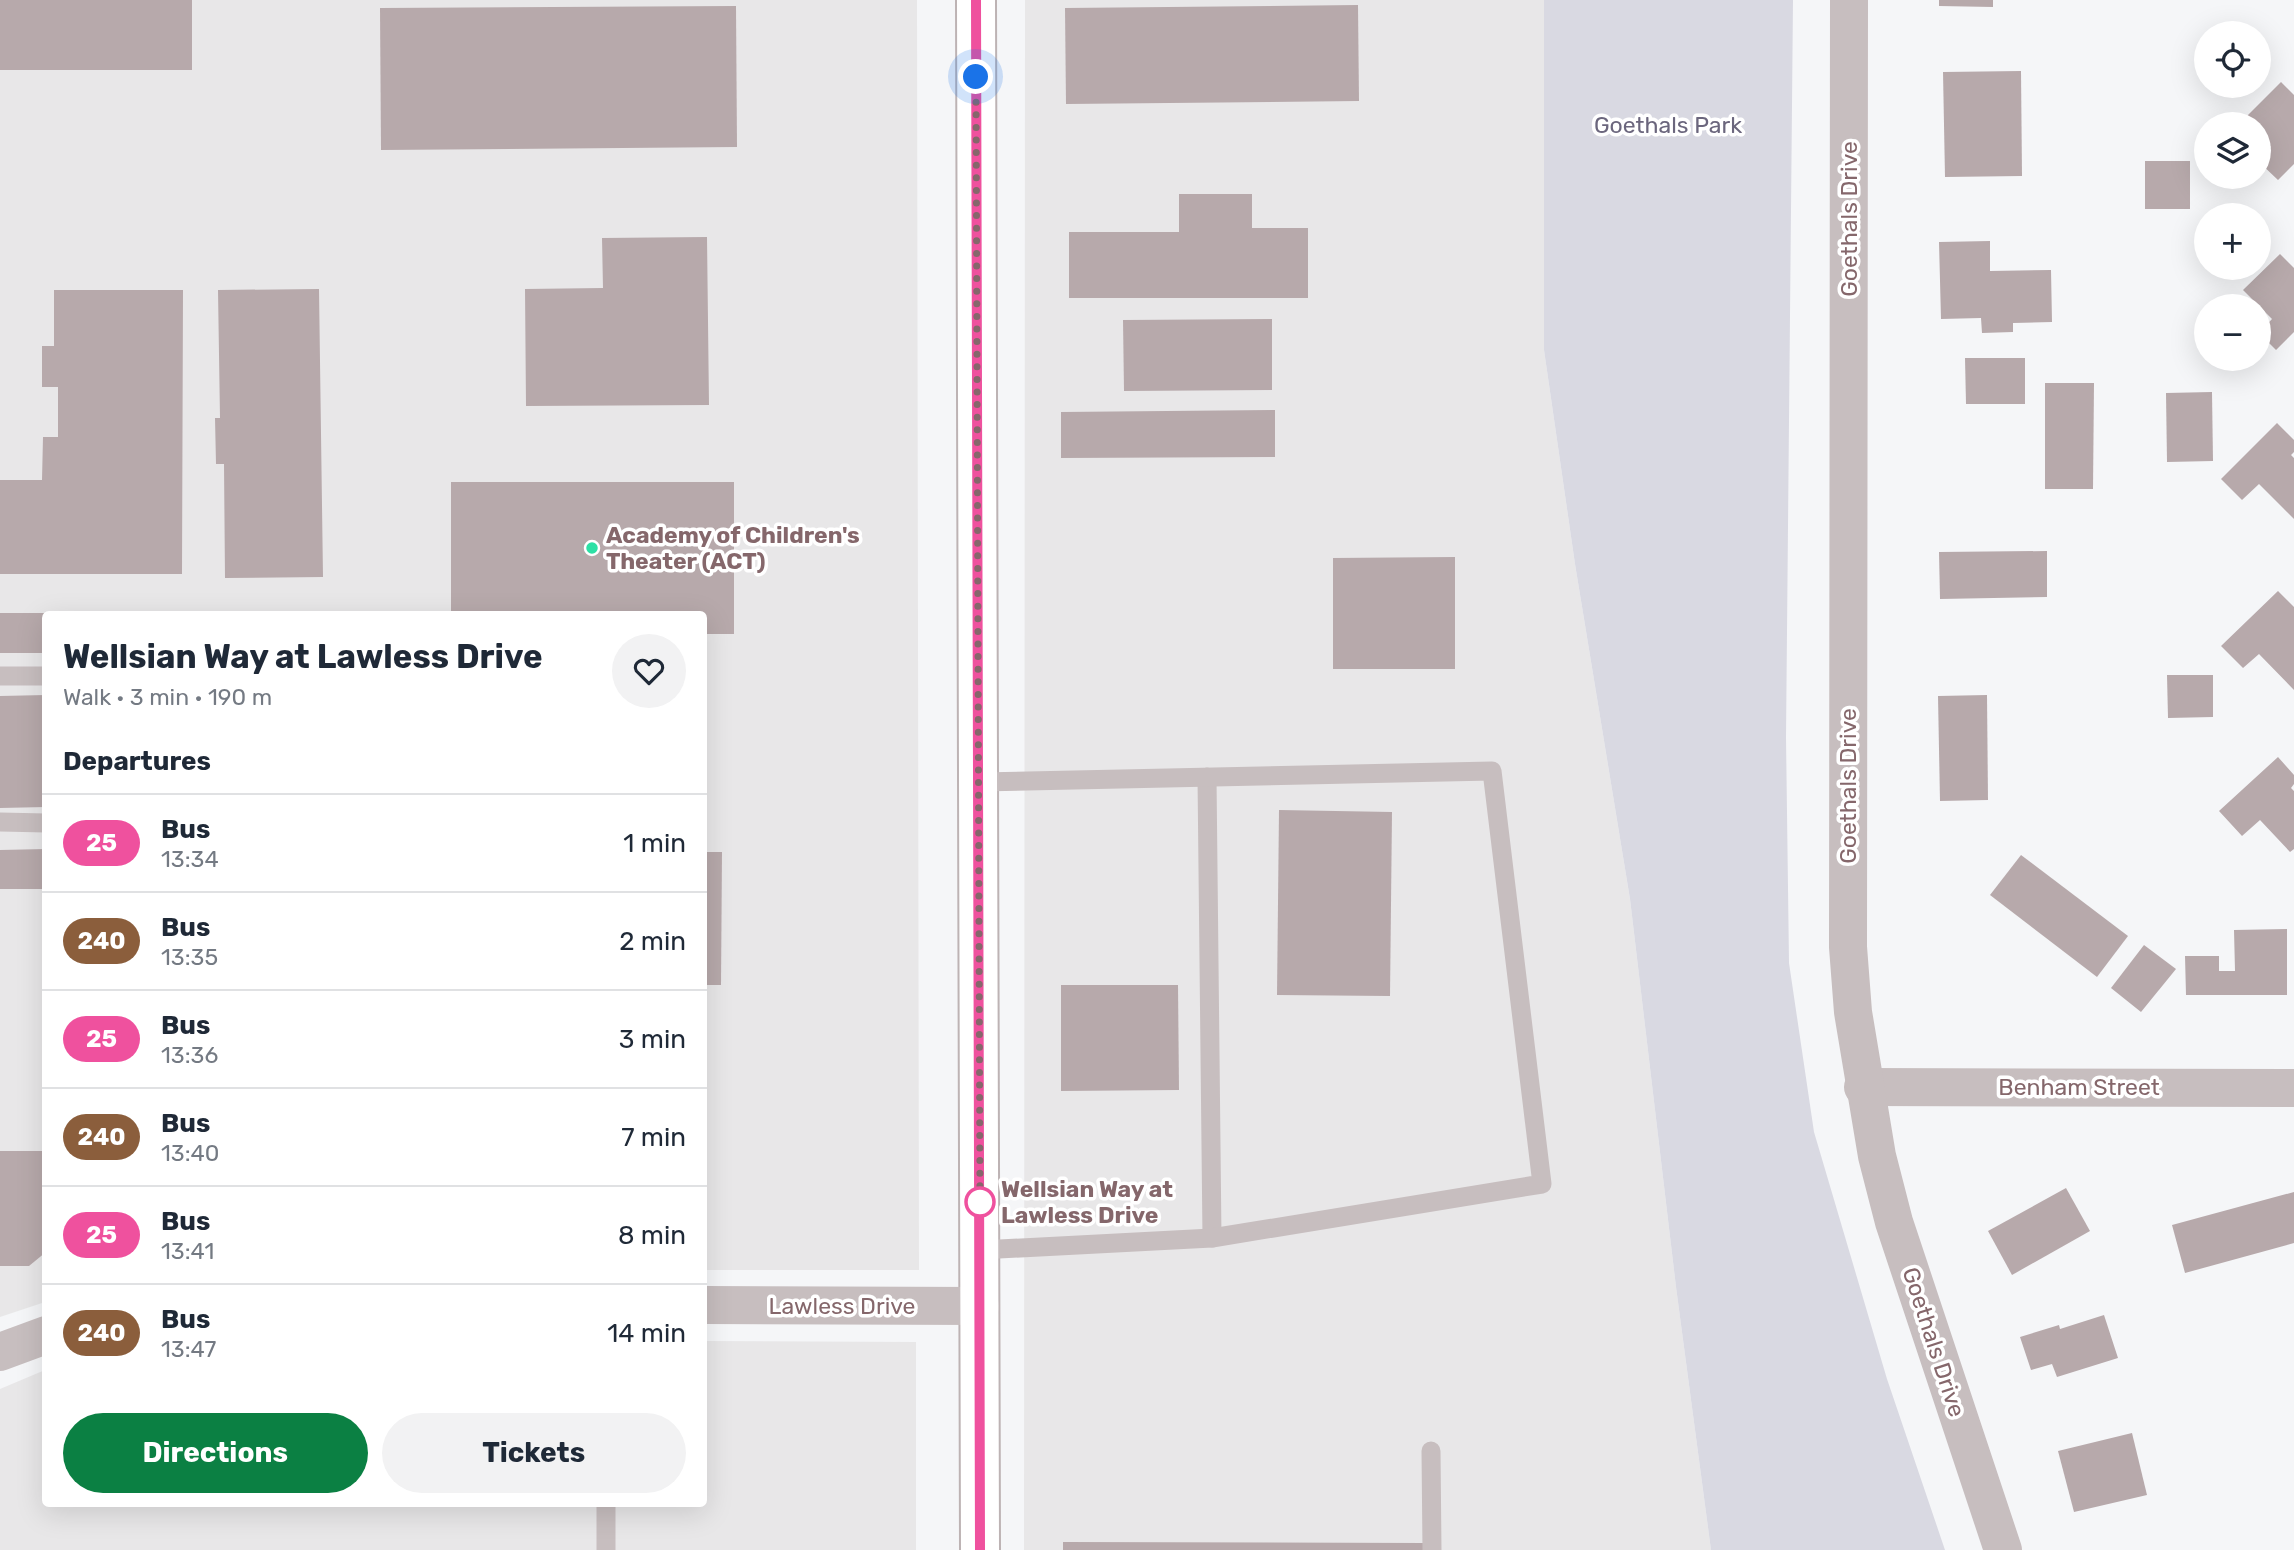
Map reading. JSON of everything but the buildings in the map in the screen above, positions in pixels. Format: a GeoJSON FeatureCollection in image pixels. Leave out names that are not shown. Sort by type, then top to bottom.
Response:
{"type":"FeatureCollection","features":[{"type":"Feature","properties":{"kind":"main road"},"geometry":{"type":"LineString","coordinates":[[976,0],[980,1550]]}},
{"type":"Feature","properties":{"kind":"street","name":"Goethals Drive"},"geometry":{"type":"LineString","coordinates":[[1849,0],[1848,947],[1853,1012],[1863,1087],[1894,1222],[2003,1550]]}},
{"type":"Feature","properties":{"kind":"street","name":"Benham Street"},"geometry":{"type":"LineString","coordinates":[[1863,1087],[2294,1088]]}},
{"type":"Feature","properties":{"kind":"street","name":"Lawless Drive"},"geometry":{"type":"LineString","coordinates":[[707,1305],[981,1306]]}},
{"type":"Feature","properties":{"kind":"street"},"geometry":{"type":"LineString","coordinates":[[0,1352],[42,1336]]}},
{"type":"Feature","properties":{"kind":"lane"},"geometry":{"type":"LineString","coordinates":[[0,676],[42,676]]}},
{"type":"Feature","properties":{"kind":"lane"},"geometry":{"type":"LineString","coordinates":[[979,782],[1492,771],[1542,1184],[1212,1238],[980,1250]]}},
{"type":"Feature","properties":{"kind":"lane"},"geometry":{"type":"LineString","coordinates":[[1207,777],[1212,1238]]}},
{"type":"Feature","properties":{"kind":"lane"},"geometry":{"type":"LineString","coordinates":[[0,822],[42,823]]}},
{"type":"Feature","properties":{"kind":"lane"},"geometry":{"type":"LineString","coordinates":[[1431,1451],[1432,1550]]}},
{"type":"Feature","properties":{"kind":"lane"},"geometry":{"type":"LineString","coordinates":[[606,1507],[606,1550]]}},
{"type":"Feature","properties":{"kind":"shaded area"},"geometry":{"type":"Polygon","coordinates":[[[0,0],[917,0],[919,1270],[707,1270],[707,611],[42,611],[42,1303],[0,1317],[0,0]]]}},
{"type":"Feature","properties":{"kind":"shaded area"},"geometry":{"type":"Polygon","coordinates":[[[1025,0],[1544,0],[1544,350],[1575,564],[1630,899],[1676,1287],[1711,1550],[1024,1550],[1025,0]]]}},
{"type":"Feature","properties":{"kind":"shaded area"},"geometry":{"type":"Polygon","coordinates":[[[707,1341],[916,1342],[916,1550],[0,1550],[0,1389],[42,1371],[42,1507],[707,1507],[707,1341]]]}},
{"type":"Feature","properties":{"kind":"green space","name":"Goethals Park"},"geometry":{"type":"Polygon","coordinates":[[[1544,0],[1793,0],[1786,737],[1789,963],[1814,1132],[1887,1379],[1945,1550],[1711,1550],[1676,1287],[1630,899],[1575,564],[1544,350],[1544,0]]]}},
{"type":"Feature","properties":{"kind":"bus line","name":"25"},"geometry":{"type":"LineString","coordinates":[[976,0],[980,1550]]}},
{"type":"Feature","properties":{"kind":"place","name":"Academy of Children's Theater (ACT)"},"geometry":{"type":"Point","coordinates":[592,548]}},
{"type":"Feature","properties":{"kind":"place","name":"Wellsian Way at Lawless Drive"},"geometry":{"type":"Point","coordinates":[980,1202]}},
{"type":"Feature","properties":{"kind":"route"},"geometry":{"type":"LineString","coordinates":[[976,77],[980,1202]]}}]}
